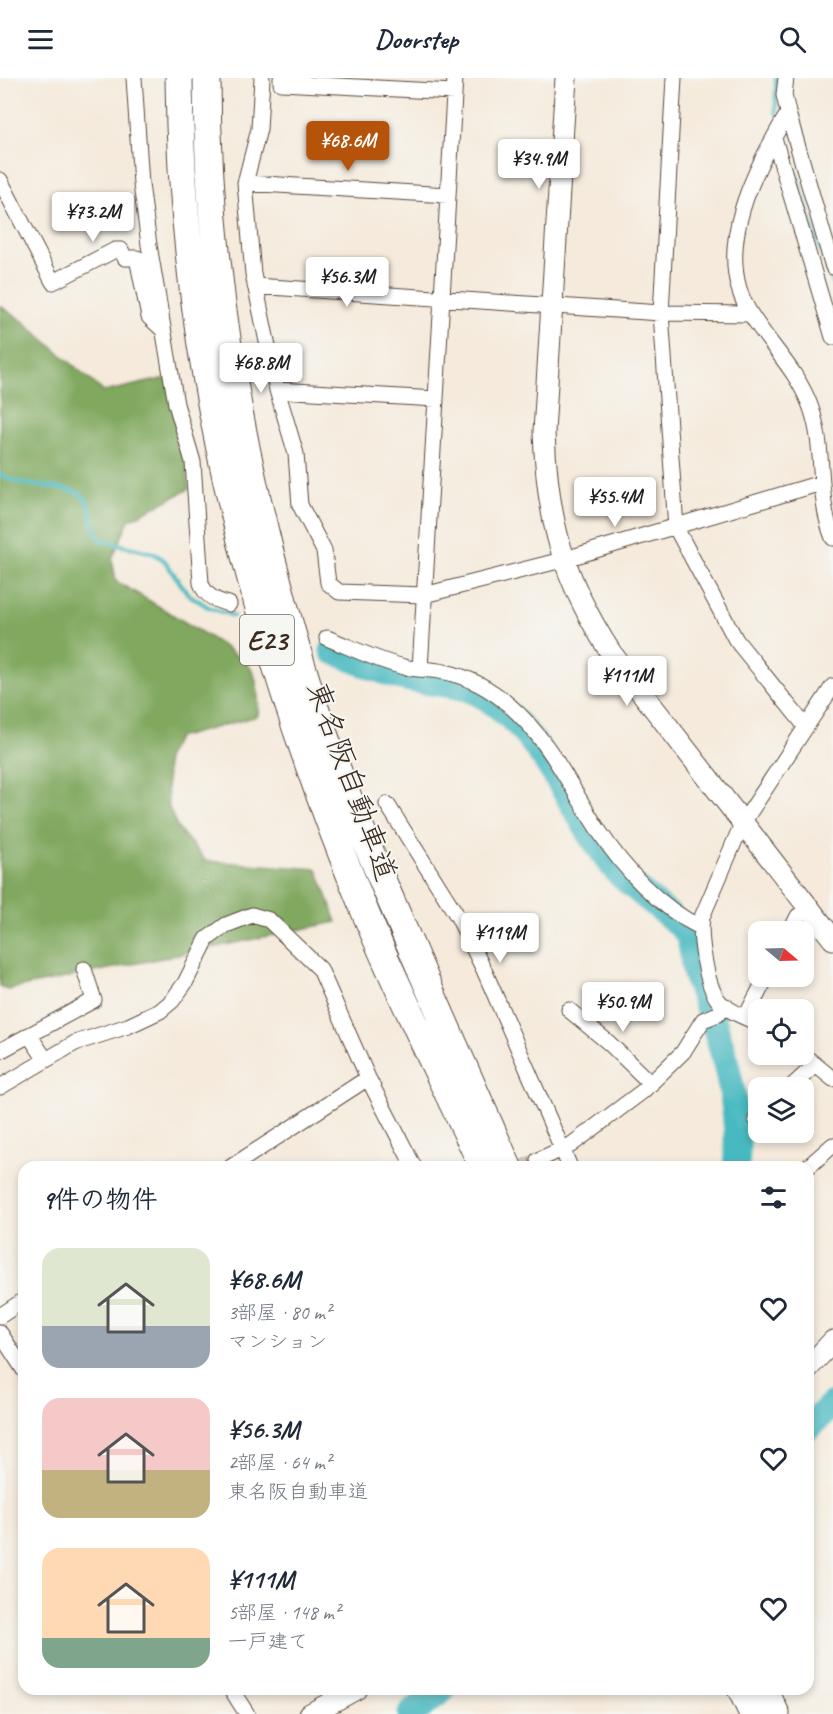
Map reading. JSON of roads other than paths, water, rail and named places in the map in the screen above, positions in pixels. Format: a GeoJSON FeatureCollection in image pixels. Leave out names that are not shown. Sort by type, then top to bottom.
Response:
{"type":"FeatureCollection","features":[{"type":"Feature","properties":{"kind":"highway","name":"東名阪自動車道"},"geometry":{"type":"LineString","coordinates":[[179,78],[182,171],[200,339],[229,499],[264,629],[291,716],[363,907],[480,1161]]}},
{"type":"Feature","properties":{"kind":"highway","name":"東名阪自動車道"},"geometry":{"type":"LineString","coordinates":[[207,78],[211,175],[228,345],[261,513],[286,609],[314,703],[345,787],[435,1004],[505,1161]]}},
{"type":"Feature","properties":{"kind":"highway"},"geometry":{"type":"LineString","coordinates":[[744,1695],[753,1714]]}},
{"type":"Feature","properties":{"kind":"highway"},"geometry":{"type":"LineString","coordinates":[[767,1695],[776,1714]]}},
{"type":"Feature","properties":{"kind":"street"},"geometry":{"type":"LineString","coordinates":[[134,78],[141,184],[162,328],[176,404],[193,462],[201,583],[203,591],[209,597],[229,604]]}},
{"type":"Feature","properties":{"kind":"street"},"geometry":{"type":"LineString","coordinates":[[262,78],[260,129],[245,183],[255,286],[277,390],[296,454],[300,505],[324,551],[328,583],[339,592],[424,595],[676,528],[821,483]]}},
{"type":"Feature","properties":{"kind":"street"},"geometry":{"type":"LineString","coordinates":[[281,78],[280,83],[454,85],[420,669]]}},
{"type":"Feature","properties":{"kind":"street"},"geometry":{"type":"LineString","coordinates":[[566,78],[545,455],[551,511],[562,560],[584,610],[610,653],[833,939]]}},
{"type":"Feature","properties":{"kind":"street"},"geometry":{"type":"LineString","coordinates":[[675,78],[661,313],[676,528],[736,640],[806,727]]}},
{"type":"Feature","properties":{"kind":"street"},"geometry":{"type":"LineString","coordinates":[[786,78],[784,95],[788,113],[833,267]]}},
{"type":"Feature","properties":{"kind":"street"},"geometry":{"type":"LineString","coordinates":[[788,113],[760,164],[742,212],[735,248],[737,286],[750,315],[789,364],[808,401],[818,435],[821,483],[833,538]]}},
{"type":"Feature","properties":{"kind":"street"},"geometry":{"type":"LineString","coordinates":[[774,138],[833,337]]}},
{"type":"Feature","properties":{"kind":"street"},"geometry":{"type":"LineString","coordinates":[[0,180],[53,282],[115,250],[121,250],[125,258],[137,258],[149,317],[162,328]]}},
{"type":"Feature","properties":{"kind":"street"},"geometry":{"type":"LineString","coordinates":[[245,183],[448,195]]}},
{"type":"Feature","properties":{"kind":"street"},"geometry":{"type":"LineString","coordinates":[[255,286],[661,313],[750,315]]}},
{"type":"Feature","properties":{"kind":"street"},"geometry":{"type":"LineString","coordinates":[[277,390],[436,399]]}},
{"type":"Feature","properties":{"kind":"street"},"geometry":{"type":"LineString","coordinates":[[327,638],[388,662],[444,672],[478,683],[509,704],[542,738],[568,777],[598,830],[627,868],[684,920],[700,927]]}},
{"type":"Feature","properties":{"kind":"street"},"geometry":{"type":"LineString","coordinates":[[538,1160],[562,1150],[651,1083],[683,1052],[716,1013],[718,1000],[708,977],[700,927],[721,869],[742,824],[833,686]]}},
{"type":"Feature","properties":{"kind":"street"},"geometry":{"type":"LineString","coordinates":[[387,804],[458,917],[484,970],[567,1161]]}},
{"type":"Feature","properties":{"kind":"street"},"geometry":{"type":"LineString","coordinates":[[0,1087],[81,1040],[128,1026],[160,1011],[172,1001],[185,983],[207,939],[226,925],[252,915],[264,918],[275,925],[320,969],[368,1078],[411,1161]]}},
{"type":"Feature","properties":{"kind":"street"},"geometry":{"type":"LineString","coordinates":[[796,921],[798,916]]}},
{"type":"Feature","properties":{"kind":"street"},"geometry":{"type":"LineString","coordinates":[[0,1051],[94,1000],[84,969]]}},
{"type":"Feature","properties":{"kind":"street"},"geometry":{"type":"LineString","coordinates":[[569,1010],[609,1043],[651,1083]]}},
{"type":"Feature","properties":{"kind":"street"},"geometry":{"type":"LineString","coordinates":[[716,1013],[748,1019]]}},
{"type":"Feature","properties":{"kind":"street"},"geometry":{"type":"LineString","coordinates":[[29,1035],[46,1060]]}},
{"type":"Feature","properties":{"kind":"street"},"geometry":{"type":"LineString","coordinates":[[801,1077],[814,1065],[833,1079]]}},
{"type":"Feature","properties":{"kind":"street"},"geometry":{"type":"LineString","coordinates":[[240,1161],[368,1078]]}},
{"type":"Feature","properties":{"kind":"street"},"geometry":{"type":"LineString","coordinates":[[814,1162],[833,1145]]}},
{"type":"Feature","properties":{"kind":"street"},"geometry":{"type":"LineString","coordinates":[[0,1316],[18,1304]]}},
{"type":"Feature","properties":{"kind":"street"},"geometry":{"type":"LineString","coordinates":[[0,1333],[18,1361]]}},
{"type":"Feature","properties":{"kind":"street"},"geometry":{"type":"LineString","coordinates":[[814,1362],[833,1341]]}},
{"type":"Feature","properties":{"kind":"street"},"geometry":{"type":"LineString","coordinates":[[235,1695],[247,1714]]}},
{"type":"Feature","properties":{"kind":"street"},"geometry":{"type":"LineString","coordinates":[[310,1714],[345,1695]]}},
{"type":"Feature","properties":{"kind":"waterway"},"geometry":{"type":"LineString","coordinates":[[776,78],[776,113]]}},
{"type":"Feature","properties":{"kind":"waterway"},"geometry":{"type":"LineString","coordinates":[[786,145],[824,260]]}},
{"type":"Feature","properties":{"kind":"waterway"},"geometry":{"type":"LineString","coordinates":[[827,267],[833,284]]}},
{"type":"Feature","properties":{"kind":"waterway"},"geometry":{"type":"LineString","coordinates":[[0,474],[21,483],[78,493],[87,502],[95,530],[101,540],[153,553],[164,560],[188,594],[208,607],[233,616]]}},
{"type":"Feature","properties":{"kind":"waterway"},"geometry":{"type":"LineString","coordinates":[[333,651],[401,677],[466,688],[487,698],[509,715],[543,756],[617,871],[688,934],[695,973],[713,1020],[729,1074],[737,1130],[736,1161]]}},
{"type":"Feature","properties":{"kind":"waterway"},"geometry":{"type":"LineString","coordinates":[[814,1421],[833,1404]]}},
{"type":"Feature","properties":{"kind":"waterway"},"geometry":{"type":"LineString","coordinates":[[411,1714],[435,1695]]}}]}
